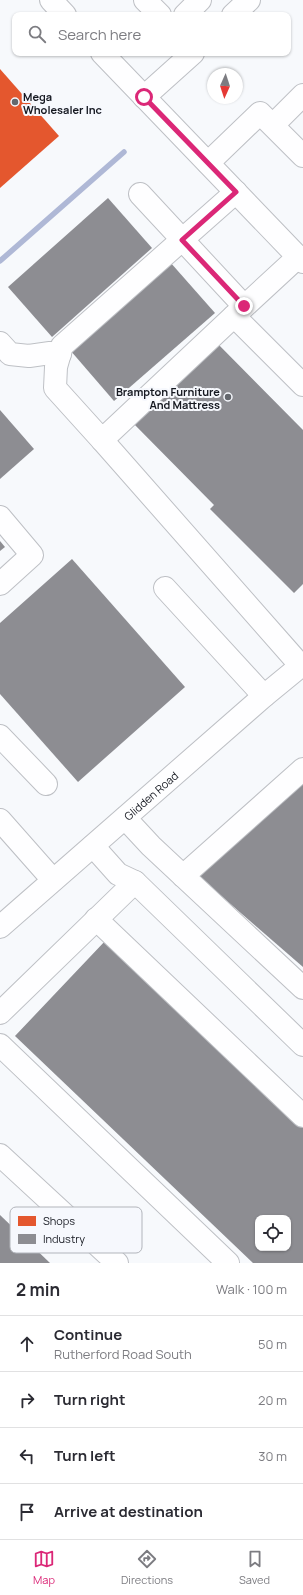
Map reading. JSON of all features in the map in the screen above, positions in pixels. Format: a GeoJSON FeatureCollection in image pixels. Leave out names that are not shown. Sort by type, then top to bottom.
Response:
{"type":"FeatureCollection","features":[{"type":"Feature","properties":{"kind":"street"},"geometry":{"type":"LineString","coordinates":[[51,0],[62,12]]}},
{"type":"Feature","properties":{"kind":"street"},"geometry":{"type":"LineString","coordinates":[[145,0],[157,12]]}},
{"type":"Feature","properties":{"kind":"street"},"geometry":{"type":"LineString","coordinates":[[188,12],[200,0]]}},
{"type":"Feature","properties":{"kind":"street"},"geometry":{"type":"LineString","coordinates":[[237,12],[249,0]]}},
{"type":"Feature","properties":{"kind":"street"},"geometry":{"type":"LineString","coordinates":[[102,440],[239,311],[301,260],[105,56]]}},
{"type":"Feature","properties":{"kind":"street"},"geometry":{"type":"LineString","coordinates":[[144,97],[190,56]]}},
{"type":"Feature","properties":{"kind":"street"},"geometry":{"type":"LineString","coordinates":[[273,125],[303,95]]}},
{"type":"Feature","properties":{"kind":"street"},"geometry":{"type":"LineString","coordinates":[[208,163],[260,113],[303,156]]}},
{"type":"Feature","properties":{"kind":"street"},"geometry":{"type":"LineString","coordinates":[[236,192],[62,346],[56,367],[55,388],[302,665]]}},
{"type":"Feature","properties":{"kind":"street"},"geometry":{"type":"LineString","coordinates":[[140,194],[182,240],[239,311],[303,385]]}},
{"type":"Feature","properties":{"kind":"street"},"geometry":{"type":"LineString","coordinates":[[0,343],[10,354],[29,356],[50,353],[60,354]]}},
{"type":"Feature","properties":{"kind":"street"},"geometry":{"type":"LineString","coordinates":[[0,517],[32,555],[0,584]]}},
{"type":"Feature","properties":{"kind":"street"},"geometry":{"type":"LineString","coordinates":[[165,588],[264,696]]}},
{"type":"Feature","properties":{"kind":"street","name":"Glidden Road"},"geometry":{"type":"LineString","coordinates":[[0,927],[264,696],[302,665]]}},
{"type":"Feature","properties":{"kind":"street"},"geometry":{"type":"LineString","coordinates":[[0,736],[46,784]]}},
{"type":"Feature","properties":{"kind":"street"},"geometry":{"type":"LineString","coordinates":[[183,876],[303,769]]}},
{"type":"Feature","properties":{"kind":"street"},"geometry":{"type":"LineString","coordinates":[[125,818],[151,846],[303,988]]}},
{"type":"Feature","properties":{"kind":"street"},"geometry":{"type":"LineString","coordinates":[[0,820],[54,880]]}},
{"type":"Feature","properties":{"kind":"street"},"geometry":{"type":"LineString","coordinates":[[93,846],[118,874],[135,882],[303,1045]]}},
{"type":"Feature","properties":{"kind":"street"},"geometry":{"type":"LineString","coordinates":[[0,1013],[135,882]]}},
{"type":"Feature","properties":{"kind":"street"},"geometry":{"type":"LineString","coordinates":[[96,919],[303,1116]]}},
{"type":"Feature","properties":{"kind":"street"},"geometry":{"type":"LineString","coordinates":[[0,1044],[228,1263]]}},
{"type":"Feature","properties":{"kind":"street"},"geometry":{"type":"LineString","coordinates":[[0,1155],[57,1207]]}},
{"type":"Feature","properties":{"kind":"street"},"geometry":{"type":"LineString","coordinates":[[107,1253],[118,1263]]}},
{"type":"Feature","properties":{"kind":"building: Shops","name":"Mega Wholesaler Inc"},"geometry":{"type":"Polygon","coordinates":[[[0,69],[59,136],[0,188],[0,69]]]}},
{"type":"Feature","properties":{"kind":"building: Industry"},"geometry":{"type":"Polygon","coordinates":[[[108,198],[152,248],[52,337],[8,287],[108,198]]]}},
{"type":"Feature","properties":{"kind":"building: Industry"},"geometry":{"type":"Polygon","coordinates":[[[170,262],[215,313],[114,401],[70,350],[170,262]]]}},
{"type":"Feature","properties":{"kind":"building: Industry"},"geometry":{"type":"Polygon","coordinates":[[[214,340],[303,430],[303,584],[294,593],[210,509],[214,505],[132,422],[214,340]]]}},
{"type":"Feature","properties":{"kind":"building: Industry"},"geometry":{"type":"Polygon","coordinates":[[[0,410],[34,449],[0,479],[0,410]]]}},
{"type":"Feature","properties":{"kind":"building: Industry"},"geometry":{"type":"Polygon","coordinates":[[[0,541],[5,547],[0,551],[0,541]]]}},
{"type":"Feature","properties":{"kind":"building: Industry"},"geometry":{"type":"Polygon","coordinates":[[[72,559],[185,687],[78,782],[0,694],[0,623],[72,559]]]}},
{"type":"Feature","properties":{"kind":"building: Industry"},"geometry":{"type":"Polygon","coordinates":[[[303,779],[303,967],[196,874],[303,779]]]}},
{"type":"Feature","properties":{"kind":"building: Industry"},"geometry":{"type":"Polygon","coordinates":[[[106,940],[303,1128],[303,1263],[253,1263],[15,1036],[106,940]]]}},
{"type":"Feature","properties":{"kind":"building: Industry"},"geometry":{"type":"Polygon","coordinates":[[[0,1215],[10,1225],[10,1253],[40,1253],[50,1263],[0,1263],[0,1215]]]}},
{"type":"Feature","properties":{"kind":"waterway"},"geometry":{"type":"LineString","coordinates":[[0,261],[124,152]]}},
{"type":"Feature","properties":{"kind":"place","name":"Mega Wholesaler Inc"},"geometry":{"type":"Point","coordinates":[15,102]}},
{"type":"Feature","properties":{"kind":"place","name":"Brampton Furniture And Mattress"},"geometry":{"type":"Point","coordinates":[228,397]}},
{"type":"Feature","properties":{"kind":"route"},"geometry":{"type":"LineString","coordinates":[[144,97],[236,192],[182,240],[244,306]]}}]}
